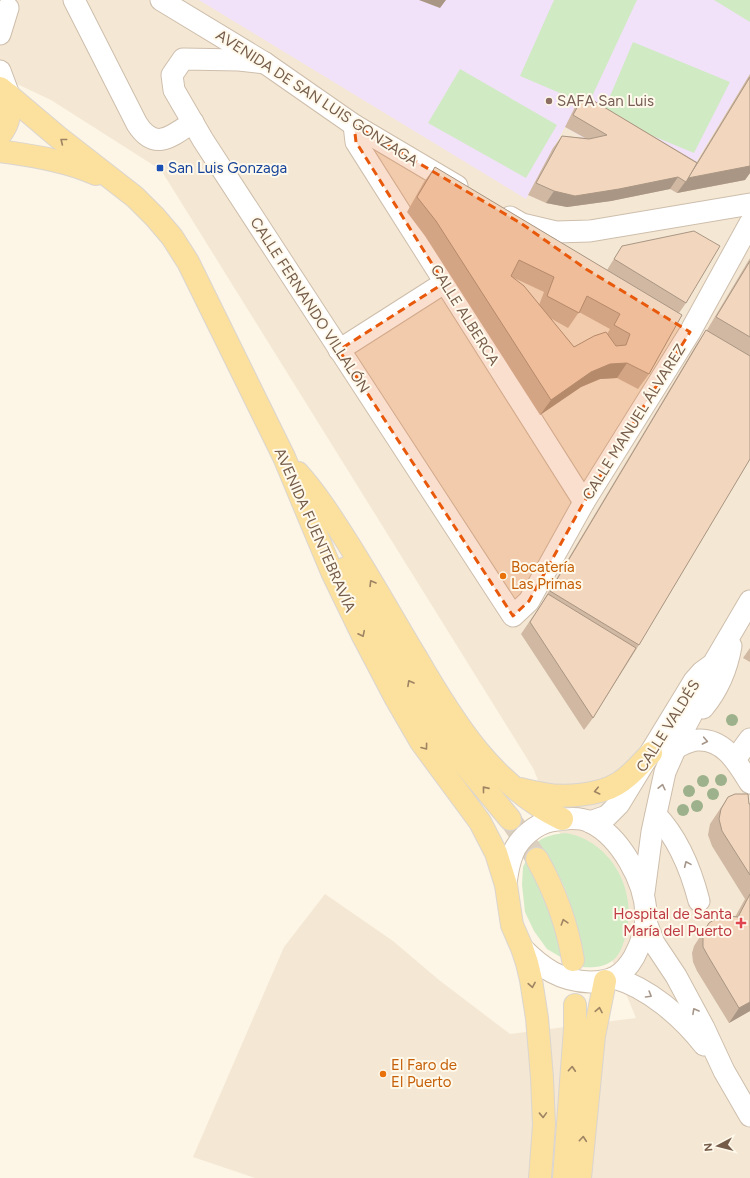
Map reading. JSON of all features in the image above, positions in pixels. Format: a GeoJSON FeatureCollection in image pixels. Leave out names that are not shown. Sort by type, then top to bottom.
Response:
{"type":"FeatureCollection","features":[{"type":"Feature","properties":{"kind":"main road"},"geometry":{"type":"LineString","coordinates":[[0,135],[10,118],[5,92]]}},
{"type":"Feature","properties":{"kind":"main road","name":"AVENIDA FUENTEBRAVÍA"},"geometry":{"type":"LineString","coordinates":[[5,92],[58,137],[135,197],[172,237],[188,262],[284,457],[332,572],[395,697],[421,742],[447,776],[485,832],[496,853],[506,885],[512,925],[522,948],[531,980],[541,1070],[544,1125],[540,1178]]}},
{"type":"Feature","properties":{"kind":"main road","name":"AVENIDA FUENTEBRAVÍA"},"geometry":{"type":"LineString","coordinates":[[0,151],[45,158],[68,164],[115,182]]}},
{"type":"Feature","properties":{"kind":"main road"},"geometry":{"type":"LineString","coordinates":[[284,457],[307,482],[320,500],[382,598],[435,690],[467,738],[498,774],[513,787],[533,803],[562,819]]}},
{"type":"Feature","properties":{"kind":"main road"},"geometry":{"type":"LineString","coordinates":[[284,457],[429,716],[450,747],[510,819]]}},
{"type":"Feature","properties":{"kind":"main road"},"geometry":{"type":"LineString","coordinates":[[513,787],[544,794],[563,796],[584,794],[601,790],[624,780],[651,753]]}},
{"type":"Feature","properties":{"kind":"main road"},"geometry":{"type":"LineString","coordinates":[[537,859],[558,901],[570,942],[573,960]]}},
{"type":"Feature","properties":{"kind":"main road"},"geometry":{"type":"LineString","coordinates":[[580,1178],[594,1036],[609,980]]}},
{"type":"Feature","properties":{"kind":"main road"},"geometry":{"type":"LineString","coordinates":[[564,1178],[575,1028],[575,1005]]}},
{"type":"Feature","properties":{"kind":"street"},"geometry":{"type":"LineString","coordinates":[[74,0],[137,124],[144,134],[155,140],[168,138],[193,122]]}},
{"type":"Feature","properties":{"kind":"street","name":"AVENIDA DE SAN LUIS GONZAGA"},"geometry":{"type":"LineString","coordinates":[[161,0],[265,63],[354,125],[475,196]]}},
{"type":"Feature","properties":{"kind":"street"},"geometry":{"type":"LineString","coordinates":[[0,34],[8,9]]}},
{"type":"Feature","properties":{"kind":"street","name":"CALLE FERNANDO VILLALÓN"},"geometry":{"type":"LineString","coordinates":[[265,63],[239,60],[183,60],[172,75],[174,90],[339,350],[513,616]]}},
{"type":"Feature","properties":{"kind":"street"},"geometry":{"type":"LineString","coordinates":[[0,71],[5,92]]}},
{"type":"Feature","properties":{"kind":"street","name":"CALLE ALBERCA"},"geometry":{"type":"LineString","coordinates":[[354,125],[356,142],[584,502]]}},
{"type":"Feature","properties":{"kind":"street"},"geometry":{"type":"LineString","coordinates":[[522,224],[556,232],[590,231],[750,204]]}},
{"type":"Feature","properties":{"kind":"street"},"geometry":{"type":"LineString","coordinates":[[495,208],[522,224],[560,251]]}},
{"type":"Feature","properties":{"kind":"street","name":"CALLE MANUEL ÁLVAREZ"},"geometry":{"type":"LineString","coordinates":[[513,616],[529,601],[584,502],[690,332],[750,223]]}},
{"type":"Feature","properties":{"kind":"street"},"geometry":{"type":"LineString","coordinates":[[339,350],[444,283]]}},
{"type":"Feature","properties":{"kind":"street","name":"CALLE VALDÉS"},"geometry":{"type":"LineString","coordinates":[[590,822],[607,816],[619,804],[694,681],[702,672],[713,664],[750,601]]}},
{"type":"Feature","properties":{"kind":"street"},"geometry":{"type":"LineString","coordinates":[[686,724],[704,707],[722,677],[729,661],[733,630]]}},
{"type":"Feature","properties":{"kind":"street"},"geometry":{"type":"LineString","coordinates":[[643,897],[646,866],[666,772],[686,724],[708,684],[713,664]]}},
{"type":"Feature","properties":{"kind":"street"},"geometry":{"type":"LineString","coordinates":[[732,756],[740,754],[750,739]]}},
{"type":"Feature","properties":{"kind":"street"},"geometry":{"type":"LineString","coordinates":[[675,748],[687,742],[697,740],[709,741],[722,747],[732,756],[750,783]]}},
{"type":"Feature","properties":{"kind":"street"},"geometry":{"type":"LineString","coordinates":[[656,815],[666,825],[683,855],[700,901]]}},
{"type":"Feature","properties":{"kind":"street"},"geometry":{"type":"LineString","coordinates":[[506,885],[508,868],[513,852],[519,843],[535,828],[548,822],[572,818],[590,822],[610,836],[622,850],[637,878],[643,897],[646,922],[641,942],[631,963],[619,975],[609,980]]}},
{"type":"Feature","properties":{"kind":"street"},"geometry":{"type":"LineString","coordinates":[[646,922],[654,943],[676,976],[704,1028],[724,1071],[750,1116]]}},
{"type":"Feature","properties":{"kind":"street"},"geometry":{"type":"LineString","coordinates":[[522,948],[535,961],[558,976],[580,982],[609,980],[633,985],[671,1010],[685,1023],[724,1071]]}},
{"type":"Feature","properties":{"kind":"highlighted area"},"geometry":{"type":"Polygon","coordinates":[[[354,125],[522,224],[586,269],[690,332],[584,502],[529,601],[513,616],[339,350],[444,283],[356,142],[354,125]]]}},
{"type":"Feature","properties":{"kind":"shaded area"},"geometry":{"type":"Polygon","coordinates":[[[0,0],[750,0],[750,1178],[255,1178],[193,1157],[284,947],[325,894],[393,941],[439,980],[510,1034],[636,1018],[533,768],[161,170],[51,100],[0,76],[0,0]]]}},
{"type":"Feature","properties":{"kind":"shaded area","name":"SAFA San Luis"},"geometry":{"type":"Polygon","coordinates":[[[199,0],[750,0],[750,74],[677,193],[565,127],[526,199],[199,0]]]}},
{"type":"Feature","properties":{"kind":"green space"},"geometry":{"type":"Polygon","coordinates":[[[554,0],[637,0],[588,105],[520,76],[554,0]]]}},
{"type":"Feature","properties":{"kind":"green space"},"geometry":{"type":"Polygon","coordinates":[[[714,0],[750,0],[750,22],[714,0]]]}},
{"type":"Feature","properties":{"kind":"green space"},"geometry":{"type":"Polygon","coordinates":[[[633,42],[730,82],[694,153],[602,115],[633,42]]]}},
{"type":"Feature","properties":{"kind":"green space"},"geometry":{"type":"Polygon","coordinates":[[[460,69],[557,125],[526,178],[428,123],[460,69]]]}},
{"type":"Feature","properties":{"kind":"green space"},"geometry":{"type":"Polygon","coordinates":[[[565,833],[581,838],[596,846],[608,857],[617,870],[624,885],[628,901],[629,918],[626,934],[618,955],[612,961],[602,966],[583,967],[580,941],[574,914],[559,875],[536,844],[545,837],[565,833]]]}},
{"type":"Feature","properties":{"kind":"green space"},"geometry":{"type":"Polygon","coordinates":[[[527,859],[541,879],[564,959],[547,949],[534,931],[525,912],[522,885],[523,867],[527,859]]]}},
{"type":"Feature","properties":{"kind":"building"},"geometry":{"type":"Polygon","coordinates":[[[750,77],[750,166],[688,178],[700,159],[750,77]]]}},
{"type":"Feature","properties":{"kind":"building"},"geometry":{"type":"Polygon","coordinates":[[[584,95],[697,163],[686,182],[678,177],[575,196],[554,191],[536,183],[562,136],[589,139],[607,135],[573,115],[584,95]]]}},
{"type":"Feature","properties":{"kind":"building"},"geometry":{"type":"Polygon","coordinates":[[[435,167],[682,315],[649,374],[627,363],[610,364],[591,372],[551,400],[436,221],[417,197],[435,167]],[[519,260],[511,276],[524,286],[574,347],[594,336],[606,332],[616,346],[626,345],[630,334],[614,325],[620,314],[587,296],[579,313],[547,296],[554,277],[519,260]]]}},
{"type":"Feature","properties":{"kind":"building"},"geometry":{"type":"Polygon","coordinates":[[[694,231],[720,246],[686,303],[614,259],[622,246],[694,231]]]}},
{"type":"Feature","properties":{"kind":"building"},"geometry":{"type":"Polygon","coordinates":[[[750,261],[750,337],[716,317],[750,261]]]}},
{"type":"Feature","properties":{"kind":"building"},"geometry":{"type":"Polygon","coordinates":[[[706,330],[750,356],[750,459],[639,645],[550,591],[706,330]]]}},
{"type":"Feature","properties":{"kind":"building"},"geometry":{"type":"Polygon","coordinates":[[[548,594],[636,648],[593,718],[530,622],[548,594]]]}},
{"type":"Feature","properties":{"kind":"building"},"geometry":{"type":"Polygon","coordinates":[[[735,794],[748,794],[750,804],[750,875],[722,831],[719,819],[721,809],[728,797],[735,794]]]}},
{"type":"Feature","properties":{"kind":"building"},"geometry":{"type":"Polygon","coordinates":[[[750,894],[750,1002],[739,1008],[703,947],[703,938],[704,931],[709,923],[717,918],[728,916],[738,917],[750,894]]]}},
{"type":"Feature","properties":{"kind":"tunnel"},"geometry":{"type":"LineString","coordinates":[[510,819],[537,859]]}},
{"type":"Feature","properties":{"kind":"place","name":"SAFA San Luis"},"geometry":{"type":"Point","coordinates":[549,101]}},
{"type":"Feature","properties":{"kind":"place","name":"San Luis Gonzaga"},"geometry":{"type":"Point","coordinates":[160,168]}},
{"type":"Feature","properties":{"kind":"place","name":"Bocatería Las Primas"},"geometry":{"type":"Point","coordinates":[503,576]}},
{"type":"Feature","properties":{"kind":"place","name":"Hospital de Santa María del Puerto"},"geometry":{"type":"Point","coordinates":[741,923]}},
{"type":"Feature","properties":{"kind":"place","name":"El Faro de El Puerto"},"geometry":{"type":"Point","coordinates":[383,1074]}}]}
